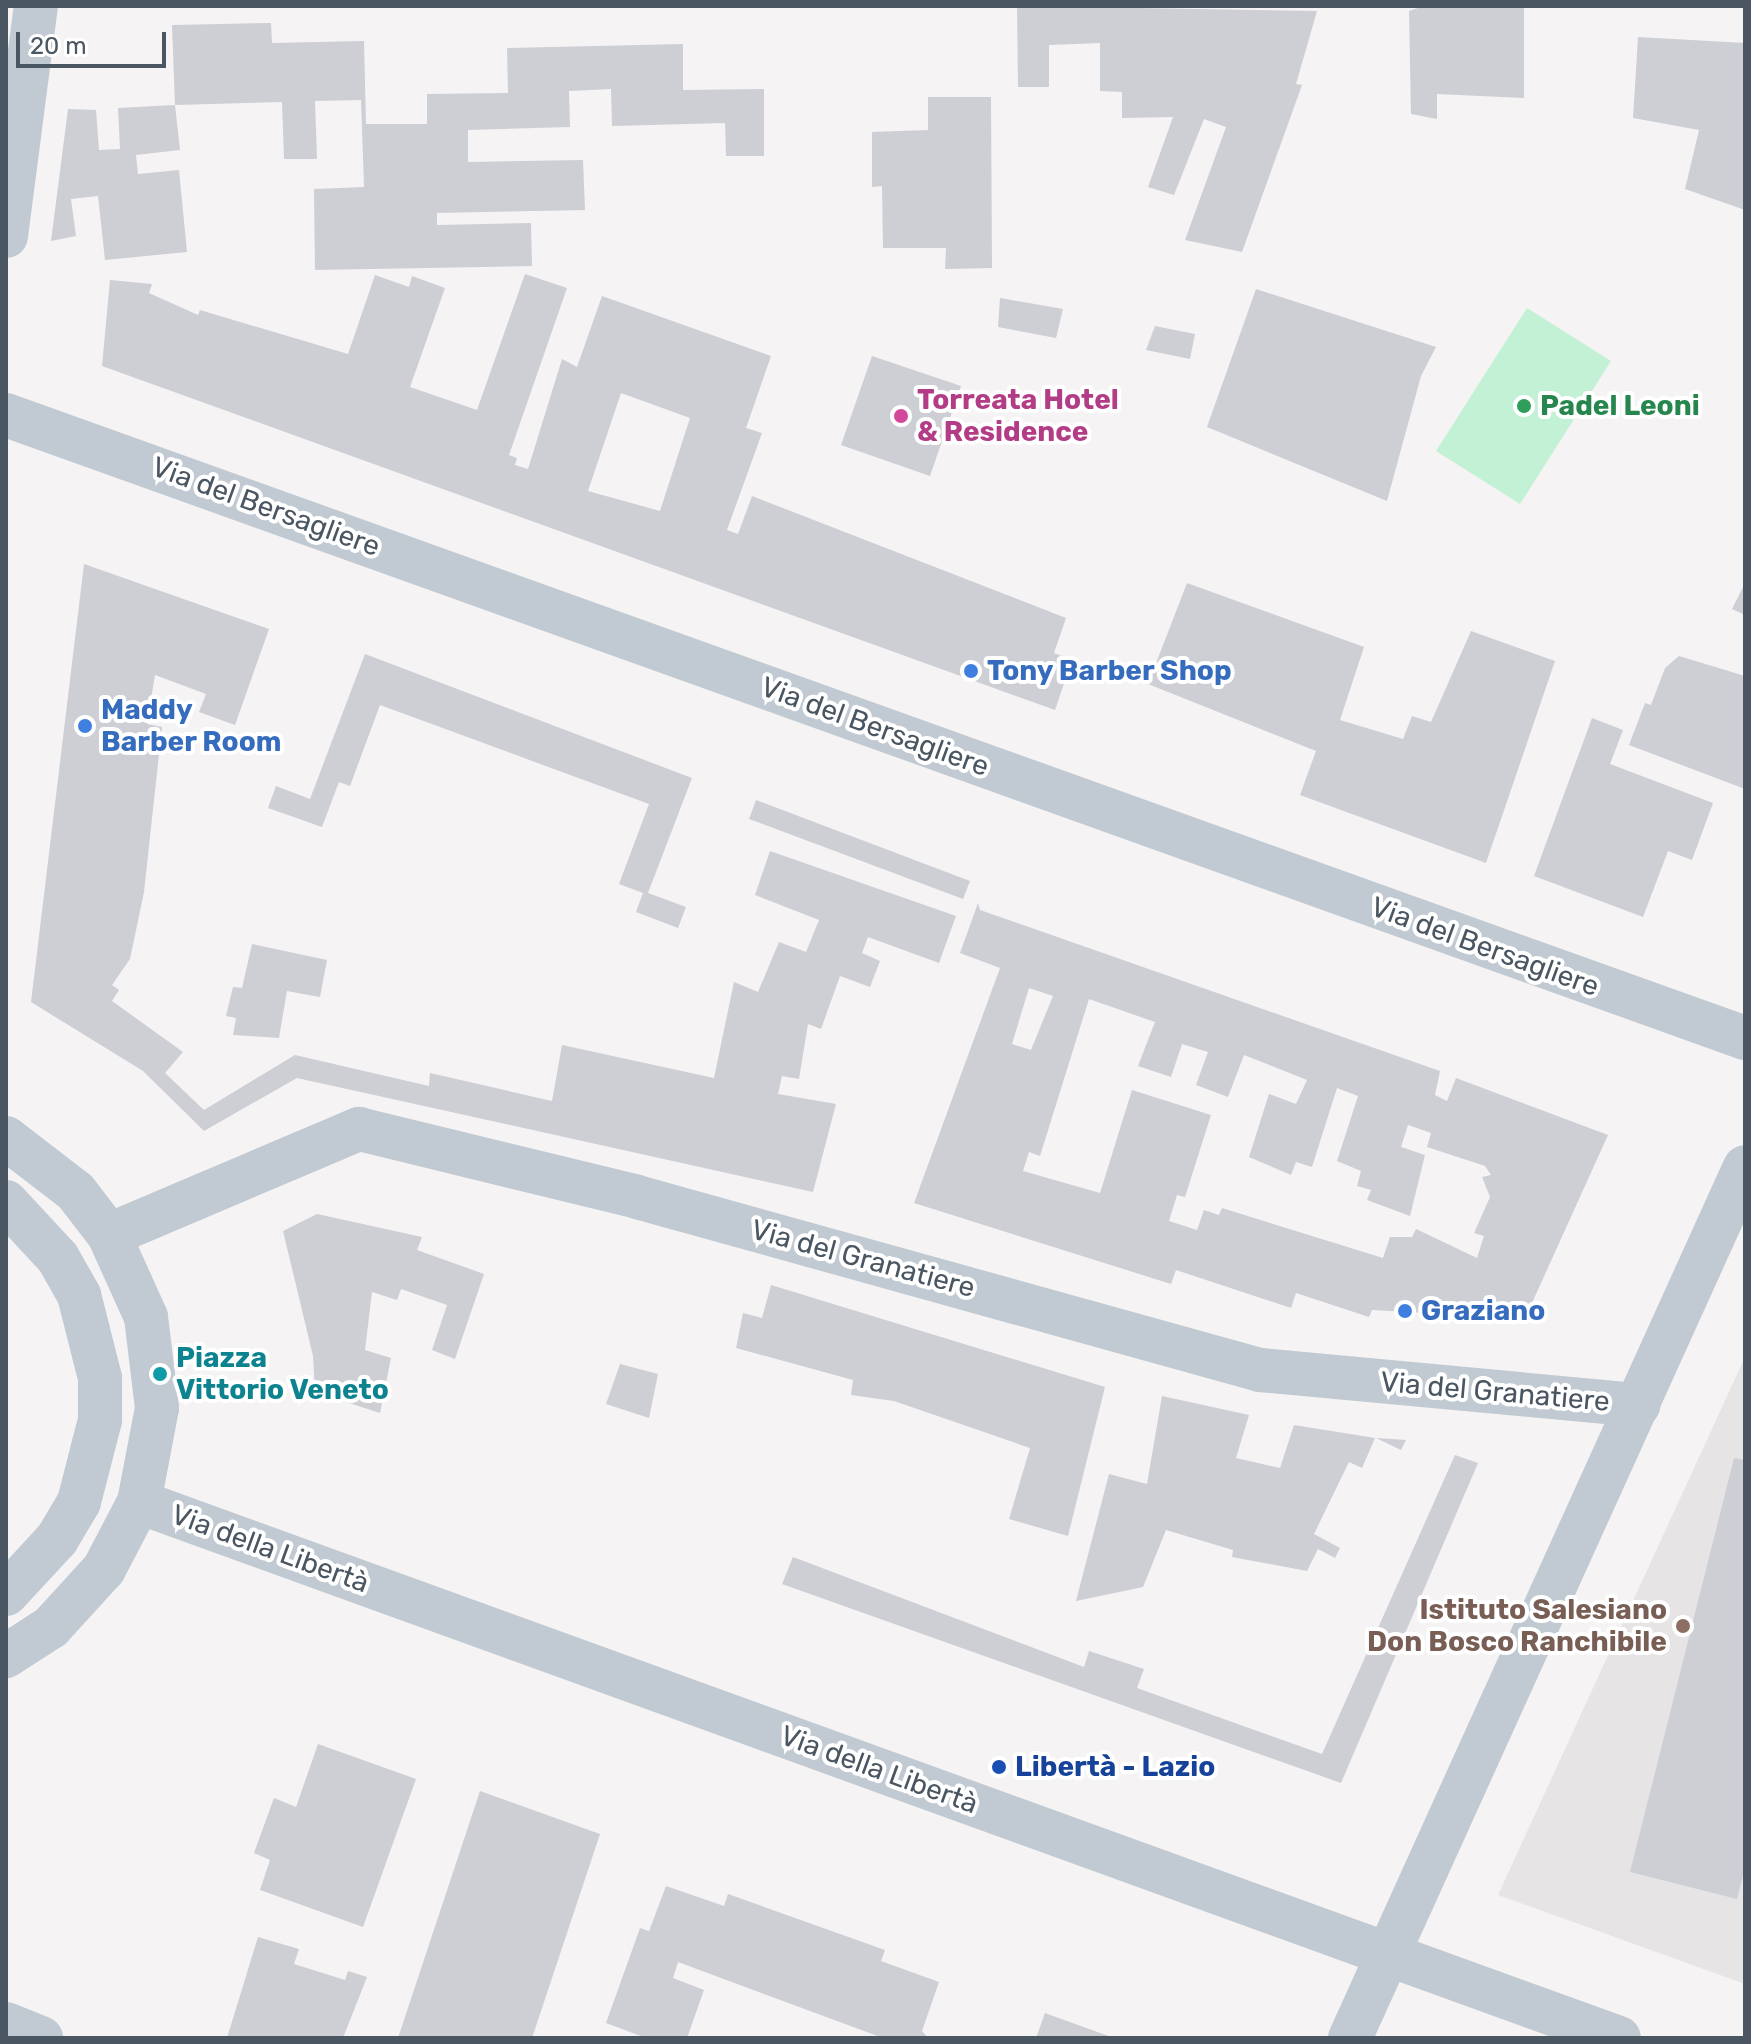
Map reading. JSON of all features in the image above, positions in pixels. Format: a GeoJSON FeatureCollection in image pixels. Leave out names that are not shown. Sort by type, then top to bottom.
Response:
{"type":"FeatureCollection","features":[{"type":"Feature","properties":{"kind":"street"},"geometry":{"type":"LineString","coordinates":[[6,236],[33,27],[43,6]]}},
{"type":"Feature","properties":{"kind":"street","name":"Via del Bersagliere"},"geometry":{"type":"LineString","coordinates":[[6,415],[1745,1038]]}},
{"type":"Feature","properties":{"kind":"street","name":"Via del Granatiere"},"geometry":{"type":"LineString","coordinates":[[109,1235],[359,1129],[637,1197],[1260,1370],[1638,1405]]}},
{"type":"Feature","properties":{"kind":"street"},"geometry":{"type":"LineString","coordinates":[[6,1138],[76,1192],[109,1235],[146,1317],[155,1363],[152,1453],[139,1502],[104,1569],[51,1627],[6,1656]]}},
{"type":"Feature","properties":{"kind":"street"},"geometry":{"type":"LineString","coordinates":[[1350,2038],[1745,1167]]}},
{"type":"Feature","properties":{"kind":"street"},"geometry":{"type":"LineString","coordinates":[[6,1202],[58,1258],[79,1295],[100,1378],[97,1434],[79,1502],[57,1539],[6,1594]]}},
{"type":"Feature","properties":{"kind":"street","name":"Via della Libertà"},"geometry":{"type":"LineString","coordinates":[[139,1502],[1605,2036]]}},
{"type":"Feature","properties":{"kind":"street"},"geometry":{"type":"LineString","coordinates":[[6,2024],[41,2038]]}},
{"type":"Feature","properties":{"kind":"shaded area","name":"Istituto Salesiano Don Bosco Ranchibile"},"geometry":{"type":"Polygon","coordinates":[[[1745,1357],[1745,1984],[1498,1895],[1745,1357]]]}},
{"type":"Feature","properties":{"kind":"green space","name":"Padel Leoni"},"geometry":{"type":"Polygon","coordinates":[[[1527,308],[1611,361],[1520,504],[1436,451],[1527,308]]]}},
{"type":"Feature","properties":{"kind":"building"},"geometry":{"type":"Polygon","coordinates":[[[1017,6],[1317,11],[1296,84],[1302,85],[1242,252],[1185,240],[1226,127],[1204,119],[1174,195],[1148,187],[1173,117],[1122,118],[1122,92],[1100,91],[1100,43],[1049,45],[1049,87],[1018,87],[1017,6]]]}},
{"type":"Feature","properties":{"kind":"building"},"geometry":{"type":"Polygon","coordinates":[[[1424,6],[1524,6],[1524,98],[1437,94],[1437,119],[1411,114],[1409,11],[1424,6]]]}},
{"type":"Feature","properties":{"kind":"building"},"geometry":{"type":"Polygon","coordinates":[[[271,23],[272,43],[364,41],[366,124],[427,124],[427,94],[508,93],[507,48],[683,44],[683,90],[764,89],[764,156],[726,156],[725,123],[612,126],[611,89],[569,91],[570,127],[468,130],[468,162],[583,160],[585,210],[437,213],[437,225],[531,223],[532,266],[315,270],[314,189],[364,187],[361,100],[315,101],[317,159],[284,159],[282,102],[175,105],[172,25],[271,23]]]}},
{"type":"Feature","properties":{"kind":"building"},"geometry":{"type":"Polygon","coordinates":[[[1638,37],[1745,43],[1745,210],[1685,189],[1699,130],[1633,118],[1638,37]]]}},
{"type":"Feature","properties":{"kind":"building"},"geometry":{"type":"Polygon","coordinates":[[[928,97],[991,97],[992,268],[945,269],[946,248],[883,248],[882,186],[872,187],[872,132],[928,130],[928,97]]]}},
{"type":"Feature","properties":{"kind":"building"},"geometry":{"type":"Polygon","coordinates":[[[175,105],[180,150],[136,155],[138,174],[179,170],[187,252],[105,260],[98,196],[71,199],[76,236],[51,241],[68,109],[96,110],[99,150],[120,149],[118,108],[175,105]]]}},
{"type":"Feature","properties":{"kind":"building"},"geometry":{"type":"Polygon","coordinates":[[[525,274],[567,288],[509,455],[517,458],[515,465],[528,469],[562,359],[577,367],[602,296],[771,356],[746,428],[762,433],[727,530],[738,534],[752,496],[1066,618],[1054,653],[1072,660],[1055,710],[102,366],[110,280],[152,284],[149,293],[198,315],[200,310],[348,354],[375,275],[409,287],[412,276],[445,288],[410,387],[477,410],[525,274]],[[621,393],[588,491],[660,511],[690,418],[621,393]]]}},
{"type":"Feature","properties":{"kind":"building"},"geometry":{"type":"Polygon","coordinates":[[[1256,289],[1436,347],[1421,376],[1387,501],[1207,427],[1256,289]]]}},
{"type":"Feature","properties":{"kind":"building"},"geometry":{"type":"Polygon","coordinates":[[[1000,298],[1063,309],[1056,338],[998,327],[1000,298]]]}},
{"type":"Feature","properties":{"kind":"building"},"geometry":{"type":"Polygon","coordinates":[[[1155,326],[1195,334],[1190,359],[1146,350],[1155,326]]]}},
{"type":"Feature","properties":{"kind":"building","name":"Torreata Hotel & Residence"},"geometry":{"type":"Polygon","coordinates":[[[872,356],[961,386],[930,476],[841,445],[872,356]]]}},
{"type":"Feature","properties":{"kind":"building"},"geometry":{"type":"Polygon","coordinates":[[[84,564],[269,629],[235,725],[199,712],[206,694],[155,675],[147,724],[162,727],[144,892],[130,959],[112,985],[119,990],[112,1001],[183,1052],[165,1073],[204,1110],[295,1055],[429,1086],[430,1073],[552,1101],[562,1045],[714,1078],[734,982],[758,992],[779,942],[806,952],[819,920],[755,895],[770,851],[956,916],[939,963],[868,937],[862,953],[880,961],[870,987],[840,976],[821,1029],[808,1024],[799,1079],[782,1076],[778,1094],[836,1104],[813,1192],[297,1078],[204,1131],[143,1071],[31,1002],[84,564]]]}},
{"type":"Feature","properties":{"kind":"building"},"geometry":{"type":"Polygon","coordinates":[[[1187,583],[1364,647],[1340,720],[1403,739],[1412,716],[1431,722],[1471,631],[1555,661],[1486,863],[1300,795],[1316,751],[1148,684],[1187,583]]]}},
{"type":"Feature","properties":{"kind":"building"},"geometry":{"type":"Polygon","coordinates":[[[1745,583],[1745,615],[1732,609],[1745,583]]]}},
{"type":"Feature","properties":{"kind":"building"},"geometry":{"type":"Polygon","coordinates":[[[365,654],[692,778],[648,893],[686,907],[678,928],[636,912],[643,893],[619,884],[649,804],[380,705],[350,786],[339,782],[322,827],[268,808],[276,786],[310,799],[365,654]]]}},
{"type":"Feature","properties":{"kind":"building"},"geometry":{"type":"Polygon","coordinates":[[[1679,656],[1745,676],[1745,789],[1629,745],[1645,703],[1651,705],[1665,668],[1679,656]]]}},
{"type":"Feature","properties":{"kind":"building"},"geometry":{"type":"Polygon","coordinates":[[[1592,718],[1623,730],[1610,764],[1713,803],[1692,860],[1668,851],[1643,917],[1534,876],[1592,718]]]}},
{"type":"Feature","properties":{"kind":"building"},"geometry":{"type":"Polygon","coordinates":[[[756,800],[970,881],[963,899],[749,819],[756,800]]]}},
{"type":"Feature","properties":{"kind":"building"},"geometry":{"type":"Polygon","coordinates":[[[978,903],[980,910],[1440,1071],[1435,1095],[1447,1101],[1456,1078],[1608,1135],[1527,1314],[1490,1299],[1482,1316],[1372,1310],[1369,1317],[1296,1293],[1291,1308],[1176,1270],[1171,1284],[914,1203],[1000,968],[960,953],[978,903]],[[1029,988],[1012,1044],[1031,1050],[1053,996],[1029,988]],[[1089,999],[1040,1156],[1029,1152],[1023,1171],[1100,1193],[1132,1090],[1211,1115],[1185,1197],[1177,1195],[1169,1221],[1197,1230],[1204,1210],[1219,1215],[1222,1208],[1383,1258],[1390,1237],[1412,1237],[1416,1229],[1477,1258],[1484,1236],[1474,1233],[1490,1197],[1482,1177],[1491,1175],[1485,1166],[1427,1147],[1431,1133],[1408,1125],[1401,1147],[1425,1155],[1410,1216],[1367,1200],[1371,1190],[1357,1186],[1361,1171],[1337,1161],[1358,1096],[1337,1088],[1312,1167],[1296,1162],[1291,1175],[1249,1157],[1269,1094],[1296,1104],[1307,1080],[1244,1055],[1228,1097],[1196,1085],[1208,1052],[1182,1044],[1171,1077],[1138,1066],[1155,1022],[1089,999]]]}},
{"type":"Feature","properties":{"kind":"building"},"geometry":{"type":"Polygon","coordinates":[[[252,944],[327,960],[320,997],[287,991],[279,1038],[233,1035],[236,1018],[226,1016],[233,987],[242,988],[252,944]]]}},
{"type":"Feature","properties":{"kind":"building"},"geometry":{"type":"Polygon","coordinates":[[[317,1214],[422,1237],[417,1250],[484,1274],[455,1359],[432,1350],[447,1305],[401,1289],[397,1300],[372,1292],[365,1350],[391,1358],[380,1413],[315,1392],[313,1356],[283,1231],[317,1214]]]}},
{"type":"Feature","properties":{"kind":"building"},"geometry":{"type":"Polygon","coordinates":[[[771,1285],[1105,1387],[1068,1536],[1009,1519],[1030,1448],[894,1401],[851,1395],[853,1380],[736,1348],[743,1313],[762,1318],[771,1285]]]}},
{"type":"Feature","properties":{"kind":"building"},"geometry":{"type":"Polygon","coordinates":[[[620,1364],[658,1374],[649,1418],[606,1404],[620,1364]]]}},
{"type":"Feature","properties":{"kind":"building"},"geometry":{"type":"Polygon","coordinates":[[[1162,1396],[1249,1415],[1236,1458],[1280,1468],[1294,1425],[1375,1438],[1362,1468],[1349,1462],[1314,1534],[1340,1548],[1335,1558],[1318,1549],[1307,1571],[1232,1557],[1233,1550],[1166,1530],[1143,1587],[1076,1601],[1109,1474],[1147,1484],[1162,1396]]]}},
{"type":"Feature","properties":{"kind":"building"},"geometry":{"type":"Polygon","coordinates":[[[1376,1438],[1406,1440],[1401,1450],[1376,1438]]]}},
{"type":"Feature","properties":{"kind":"building"},"geometry":{"type":"Polygon","coordinates":[[[1455,1455],[1478,1463],[1341,1783],[782,1584],[793,1557],[1084,1667],[1089,1651],[1144,1669],[1137,1688],[1322,1754],[1455,1455]]]}},
{"type":"Feature","properties":{"kind":"building"},"geometry":{"type":"Polygon","coordinates":[[[1734,1458],[1745,1460],[1745,1867],[1737,1899],[1630,1872],[1734,1458]]]}},
{"type":"Feature","properties":{"kind":"building"},"geometry":{"type":"Polygon","coordinates":[[[318,1744],[416,1779],[363,1927],[260,1890],[270,1860],[254,1853],[274,1798],[296,1807],[318,1744]]]}},
{"type":"Feature","properties":{"kind":"building"},"geometry":{"type":"Polygon","coordinates":[[[480,1791],[600,1834],[532,2038],[398,2038],[480,1791]]]}},
{"type":"Feature","properties":{"kind":"building"},"geometry":{"type":"Polygon","coordinates":[[[666,1886],[724,1906],[728,1894],[885,1950],[881,1961],[939,1982],[922,2031],[928,2038],[883,2038],[678,1962],[673,1978],[704,1990],[687,2038],[646,2038],[606,2023],[640,1928],[649,1931],[666,1886]]]}},
{"type":"Feature","properties":{"kind":"building"},"geometry":{"type":"Polygon","coordinates":[[[258,1937],[299,1949],[294,1964],[345,1980],[348,1971],[367,1977],[343,2038],[227,2038],[258,1937]]]}},
{"type":"Feature","properties":{"kind":"building"},"geometry":{"type":"Polygon","coordinates":[[[1045,2013],[1114,2038],[1036,2038],[1045,2013]]]}},
{"type":"Feature","properties":{"kind":"place","name":"Padel Leoni"},"geometry":{"type":"Point","coordinates":[1524,406]}},
{"type":"Feature","properties":{"kind":"place","name":"Torreata Hotel & Residence"},"geometry":{"type":"Point","coordinates":[901,416]}},
{"type":"Feature","properties":{"kind":"place","name":"Tony Barber Shop"},"geometry":{"type":"Point","coordinates":[971,671]}},
{"type":"Feature","properties":{"kind":"place","name":"Maddy Barber Room"},"geometry":{"type":"Point","coordinates":[85,726]}},
{"type":"Feature","properties":{"kind":"place","name":"Graziano"},"geometry":{"type":"Point","coordinates":[1405,1311]}},
{"type":"Feature","properties":{"kind":"place","name":"Piazza Vittorio Veneto"},"geometry":{"type":"Point","coordinates":[160,1374]}},
{"type":"Feature","properties":{"kind":"place","name":"Istituto Salesiano Don Bosco Ranchibile"},"geometry":{"type":"Point","coordinates":[1683,1626]}},
{"type":"Feature","properties":{"kind":"place","name":"Libertà - Lazio"},"geometry":{"type":"Point","coordinates":[999,1767]}}]}
